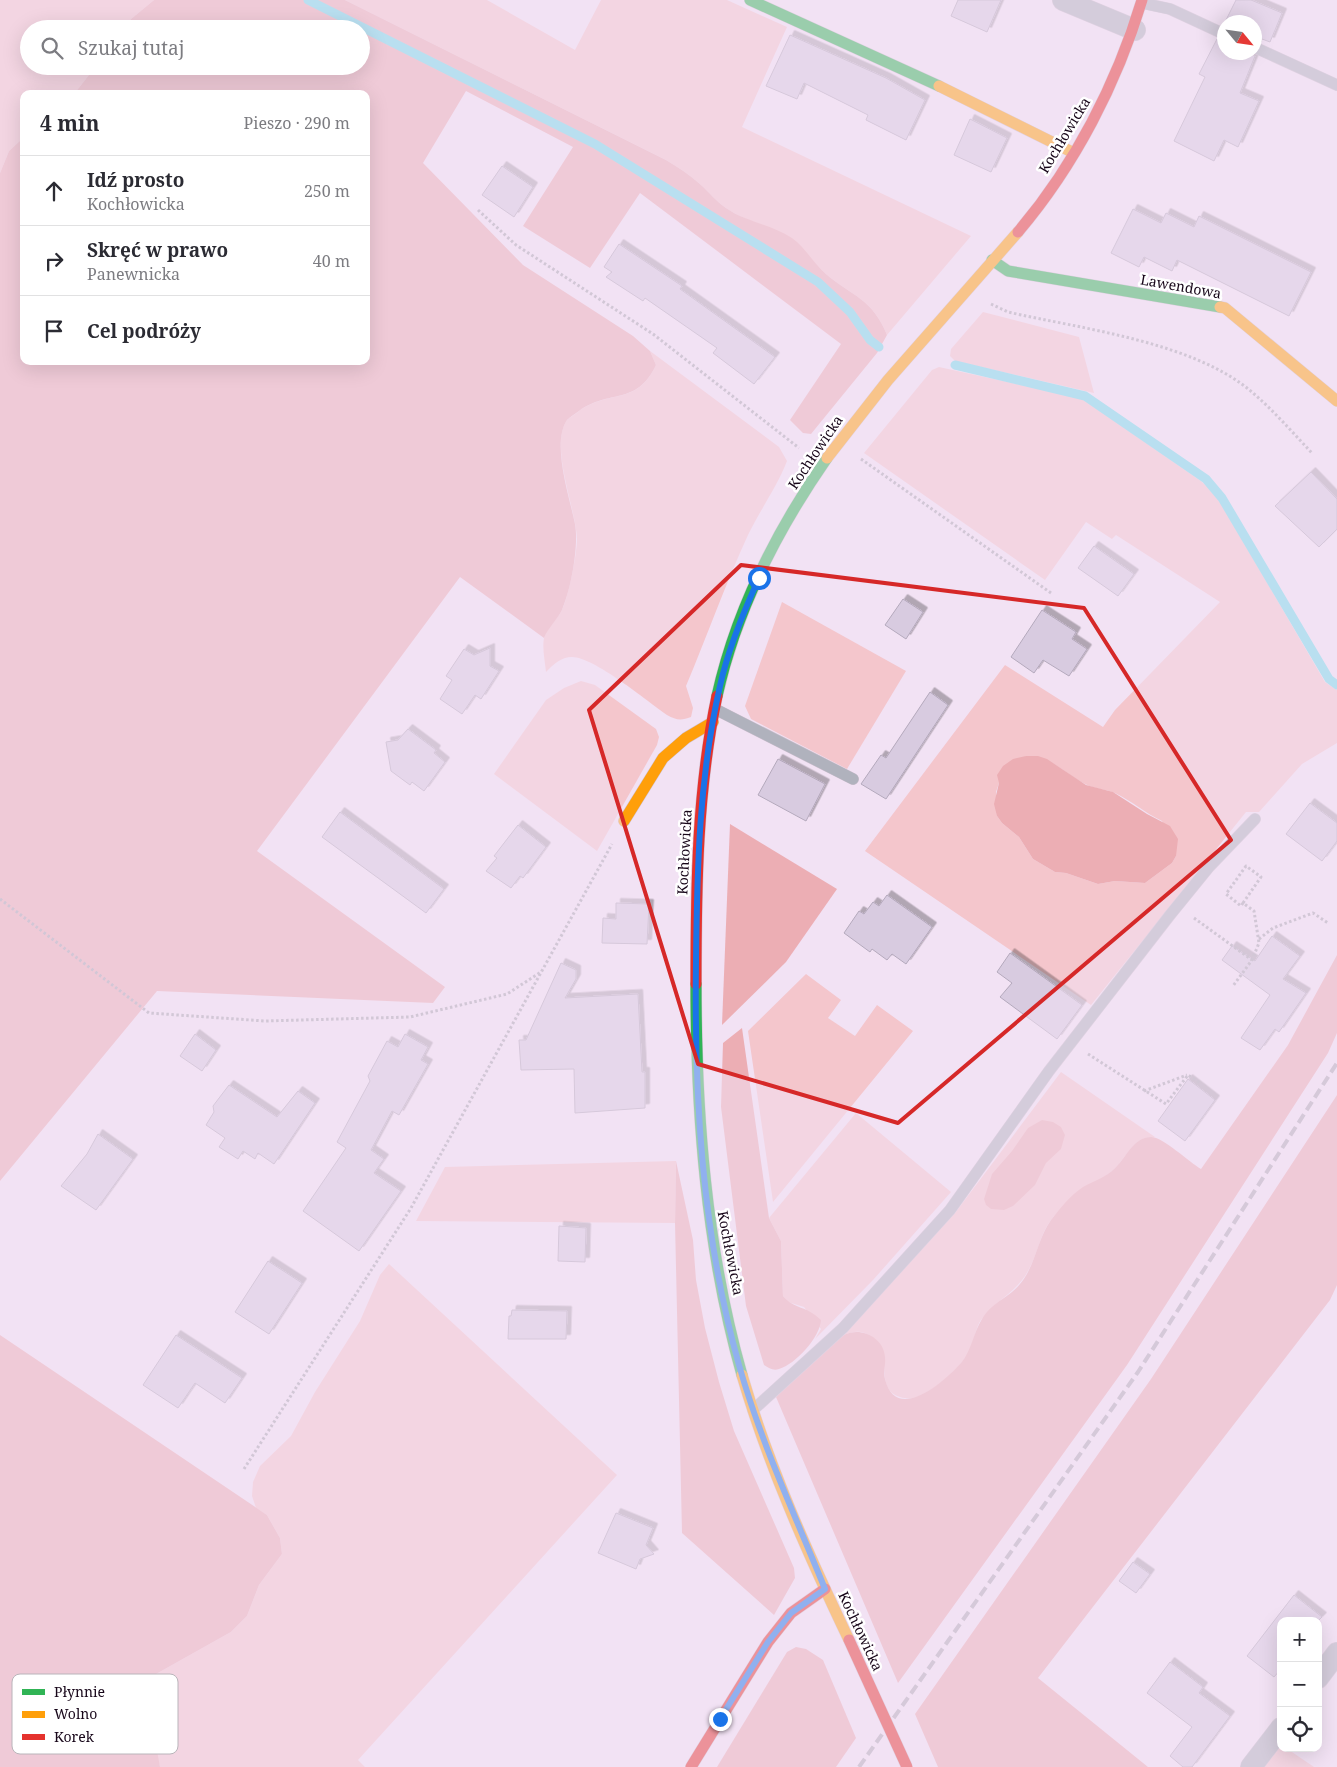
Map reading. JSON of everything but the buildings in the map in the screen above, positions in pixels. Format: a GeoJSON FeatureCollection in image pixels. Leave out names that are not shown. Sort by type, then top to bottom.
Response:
{"type":"FeatureCollection","features":[{"type":"Feature","properties":{"kind":"street"},"geometry":{"type":"LineString","coordinates":[[750,0],[895,65],[1072,152]]}},
{"type":"Feature","properties":{"kind":"street"},"geometry":{"type":"LineString","coordinates":[[1063,0],[1135,30]]}},
{"type":"Feature","properties":{"kind":"street","name":"Kochłowicka"},"geometry":{"type":"LineString","coordinates":[[907,1767],[825,1589],[783,1491],[753,1410],[739,1363],[716,1263],[701,1156],[696,1005],[697,884],[700,820],[712,722],[730,650],[748,602],[783,529],[822,465],[838,443],[1036,210],[1104,97],[1135,30],[1142,1]]}},
{"type":"Feature","properties":{"kind":"street","name":"Lawendowa"},"geometry":{"type":"LineString","coordinates":[[992,260],[1008,271],[1225,308],[1337,401]]}},
{"type":"Feature","properties":{"kind":"street"},"geometry":{"type":"LineString","coordinates":[[624,821],[664,758],[686,738],[712,722]]}},
{"type":"Feature","properties":{"kind":"street"},"geometry":{"type":"LineString","coordinates":[[691,1767],[764,1650],[785,1620],[809,1598],[825,1589]]}},
{"type":"Feature","properties":{"kind":"street"},"geometry":{"type":"LineString","coordinates":[[1322,1673],[1337,1654]]}},
{"type":"Feature","properties":{"kind":"street"},"geometry":{"type":"LineString","coordinates":[[1251,1767],[1277,1733]]}},
{"type":"Feature","properties":{"kind":"lane"},"geometry":{"type":"LineString","coordinates":[[1142,1],[1170,8],[1217,31]]}},
{"type":"Feature","properties":{"kind":"lane"},"geometry":{"type":"LineString","coordinates":[[1262,51],[1337,85]]}},
{"type":"Feature","properties":{"kind":"lane"},"geometry":{"type":"LineString","coordinates":[[715,708],[853,779]]}},
{"type":"Feature","properties":{"kind":"lane"},"geometry":{"type":"LineString","coordinates":[[753,1410],[843,1328],[950,1210],[1070,1043],[1209,867],[1255,819]]}},
{"type":"Feature","properties":{"kind":"path"},"geometry":{"type":"LineString","coordinates":[[478,210],[516,245],[653,334],[822,465]]}},
{"type":"Feature","properties":{"kind":"path"},"geometry":{"type":"LineString","coordinates":[[968,288],[999,309],[1142,342],[1214,367],[1252,392],[1312,453]]}},
{"type":"Feature","properties":{"kind":"path"},"geometry":{"type":"LineString","coordinates":[[838,443],[1051,593]]}},
{"type":"Feature","properties":{"kind":"path"},"geometry":{"type":"LineString","coordinates":[[244,1469],[411,1208],[624,821]]}},
{"type":"Feature","properties":{"kind":"path"},"geometry":{"type":"LineString","coordinates":[[1246,866],[1261,877],[1243,903],[1241,906],[1226,894],[1246,866]]}},
{"type":"Feature","properties":{"kind":"path"},"geometry":{"type":"LineString","coordinates":[[0,899],[149,1013],[265,1021],[410,1017],[507,994],[543,971]]}},
{"type":"Feature","properties":{"kind":"path"},"geometry":{"type":"LineString","coordinates":[[1233,986],[1252,960],[1259,940],[1254,911],[1243,903]]}},
{"type":"Feature","properties":{"kind":"path"},"geometry":{"type":"LineString","coordinates":[[1177,906],[1252,960]]}},
{"type":"Feature","properties":{"kind":"path"},"geometry":{"type":"LineString","coordinates":[[1259,940],[1273,928],[1313,912],[1328,923]]}},
{"type":"Feature","properties":{"kind":"path"},"geometry":{"type":"LineString","coordinates":[[1070,1043],[1166,1104],[1188,1075]]}},
{"type":"Feature","properties":{"kind":"path"},"geometry":{"type":"LineString","coordinates":[[1144,1090],[1188,1075]]}},
{"type":"Feature","properties":{"kind":"path"},"geometry":{"type":"LineString","coordinates":[[1188,1075],[1200,1083]]}},
{"type":"Feature","properties":{"kind":"highlighted area"},"geometry":{"type":"Polygon","coordinates":[[[741,565],[1084,608],[1231,840],[898,1123],[698,1064],[589,710],[741,565]]]}},
{"type":"Feature","properties":{"kind":"shaded area"},"geometry":{"type":"Polygon","coordinates":[[[0,0],[154,0],[130,20],[20,20],[20,75],[89,75],[77,90],[20,90],[20,141],[9,151],[0,173],[0,0]]]}},
{"type":"Feature","properties":{"kind":"shaded area"},"geometry":{"type":"Polygon","coordinates":[[[154,0],[345,0],[666,160],[684,171],[734,213],[776,229],[792,238],[826,274],[861,299],[875,313],[887,335],[877,353],[811,434],[803,433],[790,420],[841,344],[640,193],[590,268],[523,226],[573,147],[466,91],[423,163],[523,265],[633,336],[650,351],[656,365],[648,378],[631,392],[590,404],[567,420],[563,430],[561,457],[575,524],[575,555],[571,579],[562,610],[544,638],[460,577],[257,851],[445,987],[433,1003],[157,991],[0,1181],[0,173],[9,151],[20,141],[20,365],[370,365],[370,90],[77,90],[89,75],[370,75],[370,20],[131,19],[154,0]]]}},
{"type":"Feature","properties":{"kind":"shaded area"},"geometry":{"type":"Polygon","coordinates":[[[345,0],[487,0],[575,50],[601,0],[727,0],[787,27],[742,127],[971,236],[887,335],[875,313],[861,299],[820,269],[794,241],[781,233],[746,219],[726,208],[684,171],[666,160],[345,0]]]}},
{"type":"Feature","properties":{"kind":"shaded area"},"geometry":{"type":"Polygon","coordinates":[[[983,312],[1079,337],[1094,393],[955,361],[950,356],[951,349],[983,312]]]}},
{"type":"Feature","properties":{"kind":"shaded area"},"geometry":{"type":"Polygon","coordinates":[[[650,351],[779,447],[787,461],[748,535],[686,686],[693,708],[691,717],[681,719],[667,715],[634,690],[582,659],[564,658],[546,672],[543,650],[545,634],[564,606],[572,577],[577,546],[576,526],[562,461],[562,431],[567,420],[590,404],[631,392],[649,378],[656,365],[650,351]]]}},
{"type":"Feature","properties":{"kind":"shaded area"},"geometry":{"type":"Polygon","coordinates":[[[939,367],[1081,398],[1201,481],[1214,493],[1223,507],[1325,682],[1337,690],[1337,743],[1302,764],[1259,812],[1246,812],[1091,1005],[865,851],[1005,665],[1103,727],[1115,710],[1220,602],[1116,535],[1112,539],[1086,522],[1045,580],[864,453],[932,370],[939,367]],[[1026,756],[999,783],[996,792],[997,816],[1002,823],[1019,837],[1033,859],[1055,872],[1066,873],[1098,884],[1115,881],[1145,883],[1172,863],[1176,856],[1162,821],[1115,793],[1085,784],[1050,762],[1026,756]]]}},
{"type":"Feature","properties":{"kind":"shaded area"},"geometry":{"type":"Polygon","coordinates":[[[782,602],[906,671],[847,769],[751,719],[745,706],[782,602]]]}},
{"type":"Feature","properties":{"kind":"shaded area"},"geometry":{"type":"Polygon","coordinates":[[[581,681],[595,685],[656,729],[659,737],[657,745],[597,851],[494,774],[546,700],[564,688],[581,681]]]}},
{"type":"Feature","properties":{"kind":"shaded area"},"geometry":{"type":"Polygon","coordinates":[[[1038,756],[1047,759],[1086,785],[1113,792],[1170,826],[1178,839],[1176,856],[1172,863],[1145,883],[1115,881],[1098,884],[1066,873],[1055,872],[1033,859],[1019,837],[1002,823],[997,816],[994,804],[999,783],[997,775],[1003,766],[1013,759],[1038,756]]]}},
{"type":"Feature","properties":{"kind":"shaded area"},"geometry":{"type":"Polygon","coordinates":[[[730,824],[837,889],[786,962],[722,1025],[730,824]]]}},
{"type":"Feature","properties":{"kind":"shaded area"},"geometry":{"type":"Polygon","coordinates":[[[1337,955],[1337,1033],[1328,1053],[1127,1365],[898,1683],[776,1397],[831,1344],[852,1332],[865,1333],[881,1344],[885,1357],[885,1379],[891,1392],[899,1398],[910,1399],[933,1388],[965,1358],[979,1324],[986,1313],[1016,1289],[1025,1277],[1030,1269],[1046,1227],[1058,1211],[1079,1190],[1104,1176],[1119,1164],[1139,1140],[1151,1137],[1156,1138],[1169,1145],[1201,1169],[1288,1045],[1337,955]]]}},
{"type":"Feature","properties":{"kind":"shaded area"},"geometry":{"type":"Polygon","coordinates":[[[806,974],[841,1000],[828,1018],[855,1036],[877,1005],[913,1031],[773,1202],[748,1031],[806,974]]]}},
{"type":"Feature","properties":{"kind":"shaded area"},"geometry":{"type":"Polygon","coordinates":[[[742,1028],[769,1218],[781,1241],[783,1296],[792,1304],[816,1315],[821,1320],[820,1327],[806,1349],[793,1362],[777,1370],[764,1365],[746,1306],[721,1107],[723,1043],[742,1028]]]}},
{"type":"Feature","properties":{"kind":"shaded area"},"geometry":{"type":"Polygon","coordinates":[[[1061,1072],[1155,1137],[1147,1137],[1136,1143],[1113,1170],[1065,1205],[1051,1220],[1044,1232],[1031,1265],[1023,1278],[981,1320],[972,1345],[964,1360],[953,1373],[919,1396],[913,1398],[900,1397],[887,1386],[883,1352],[879,1344],[872,1337],[862,1332],[844,1335],[955,1213],[1061,1072]]]}},
{"type":"Feature","properties":{"kind":"shaded area"},"geometry":{"type":"Polygon","coordinates":[[[1337,1095],[1337,1285],[1330,1300],[1038,1678],[1148,1767],[938,1767],[915,1714],[1151,1379],[1337,1095]]]}},
{"type":"Feature","properties":{"kind":"shaded area"},"geometry":{"type":"Polygon","coordinates":[[[856,1113],[951,1192],[873,1280],[815,1339],[821,1329],[804,1307],[788,1302],[783,1296],[781,1241],[769,1218],[856,1113]]]}},
{"type":"Feature","properties":{"kind":"shaded area"},"geometry":{"type":"Polygon","coordinates":[[[1042,1120],[1053,1122],[1061,1127],[1065,1135],[1061,1149],[1046,1163],[1035,1185],[1013,1206],[1004,1210],[991,1209],[986,1205],[984,1199],[992,1174],[1012,1151],[1028,1128],[1042,1120]]]}},
{"type":"Feature","properties":{"kind":"shaded area"},"geometry":{"type":"Polygon","coordinates":[[[676,1161],[675,1223],[416,1221],[445,1167],[676,1161]]]}},
{"type":"Feature","properties":{"kind":"shaded area"},"geometry":{"type":"Polygon","coordinates":[[[676,1161],[693,1240],[696,1280],[705,1328],[719,1382],[734,1431],[794,1568],[795,1578],[774,1615],[682,1533],[675,1223],[676,1161]]]}},
{"type":"Feature","properties":{"kind":"shaded area"},"geometry":{"type":"Polygon","coordinates":[[[389,1264],[617,1475],[358,1760],[365,1767],[160,1767],[156,1754],[178,1754],[178,1674],[156,1674],[231,1632],[247,1616],[259,1585],[282,1554],[280,1538],[267,1515],[256,1508],[252,1496],[253,1482],[260,1466],[291,1436],[315,1392],[360,1321],[380,1275],[389,1264]]]}},
{"type":"Feature","properties":{"kind":"shaded area"},"geometry":{"type":"Polygon","coordinates":[[[0,1335],[267,1515],[280,1538],[282,1554],[259,1585],[247,1616],[231,1632],[156,1674],[12,1674],[12,1754],[158,1754],[160,1767],[0,1767],[0,1335]]]}},
{"type":"Feature","properties":{"kind":"shaded area"},"geometry":{"type":"Polygon","coordinates":[[[796,1647],[806,1649],[823,1660],[856,1738],[836,1767],[717,1767],[787,1652],[796,1647]]]}},
{"type":"Feature","properties":{"kind":"shaded area"},"geometry":{"type":"Polygon","coordinates":[[[1277,1750],[1277,1752],[1292,1752],[1314,1767],[1263,1767],[1277,1750]]]}},
{"type":"Feature","properties":{"kind":"waterway"},"geometry":{"type":"LineString","coordinates":[[308,0],[348,20]]}},
{"type":"Feature","properties":{"kind":"waterway"},"geometry":{"type":"LineString","coordinates":[[370,31],[595,144],[818,282],[850,312],[870,340],[879,347]]}},
{"type":"Feature","properties":{"kind":"waterway"},"geometry":{"type":"LineString","coordinates":[[955,365],[1085,396],[1206,479],[1222,498],[1329,679],[1337,685]]}},
{"type":"Feature","properties":{"kind":"railway"},"geometry":{"type":"LineString","coordinates":[[859,1767],[1138,1372],[1337,1063]]}},
{"type":"Feature","properties":{"kind":"traffic: fast"},"geometry":{"type":"LineString","coordinates":[[750,0],[939,86]]}},
{"type":"Feature","properties":{"kind":"traffic: fast"},"geometry":{"type":"LineString","coordinates":[[992,260],[1008,271],[1220,307]]}},
{"type":"Feature","properties":{"kind":"traffic: fast"},"geometry":{"type":"LineString","coordinates":[[717,696],[735,633],[760,572],[791,513],[827,458]]}},
{"type":"Feature","properties":{"kind":"traffic: fast"},"geometry":{"type":"LineString","coordinates":[[696,984],[698,1082],[706,1181],[720,1279],[742,1375]]}},
{"type":"Feature","properties":{"kind":"traffic: slow"},"geometry":{"type":"LineString","coordinates":[[939,86],[1072,152]]}},
{"type":"Feature","properties":{"kind":"traffic: slow"},"geometry":{"type":"LineString","coordinates":[[827,458],[888,380],[1018,232]]}},
{"type":"Feature","properties":{"kind":"traffic: slow"},"geometry":{"type":"LineString","coordinates":[[1220,307],[1225,308],[1337,401]]}},
{"type":"Feature","properties":{"kind":"traffic: slow"},"geometry":{"type":"LineString","coordinates":[[624,821],[663,758],[686,738],[713,722]]}},
{"type":"Feature","properties":{"kind":"traffic: slow"},"geometry":{"type":"LineString","coordinates":[[742,1375],[764,1443],[790,1510],[849,1640]]}},
{"type":"Feature","properties":{"kind":"traffic: jam"},"geometry":{"type":"LineString","coordinates":[[1018,232],[1058,179],[1092,122],[1120,62],[1142,0]]}},
{"type":"Feature","properties":{"kind":"traffic: jam"},"geometry":{"type":"LineString","coordinates":[[696,984],[696,911],[699,839],[705,767],[717,696]]}},
{"type":"Feature","properties":{"kind":"traffic: jam"},"geometry":{"type":"LineString","coordinates":[[691,1767],[768,1642],[791,1613],[825,1589]]}},
{"type":"Feature","properties":{"kind":"traffic: jam"},"geometry":{"type":"LineString","coordinates":[[849,1640],[907,1767]]}},
{"type":"Feature","properties":{"kind":"route"},"geometry":{"type":"LineString","coordinates":[[720,1719],[768,1642],[791,1613],[809,1598],[825,1589],[783,1491],[753,1410],[739,1363],[716,1263],[701,1156],[696,996],[697,884],[700,820],[707,755],[720,684],[730,650],[759,578]]}}]}
